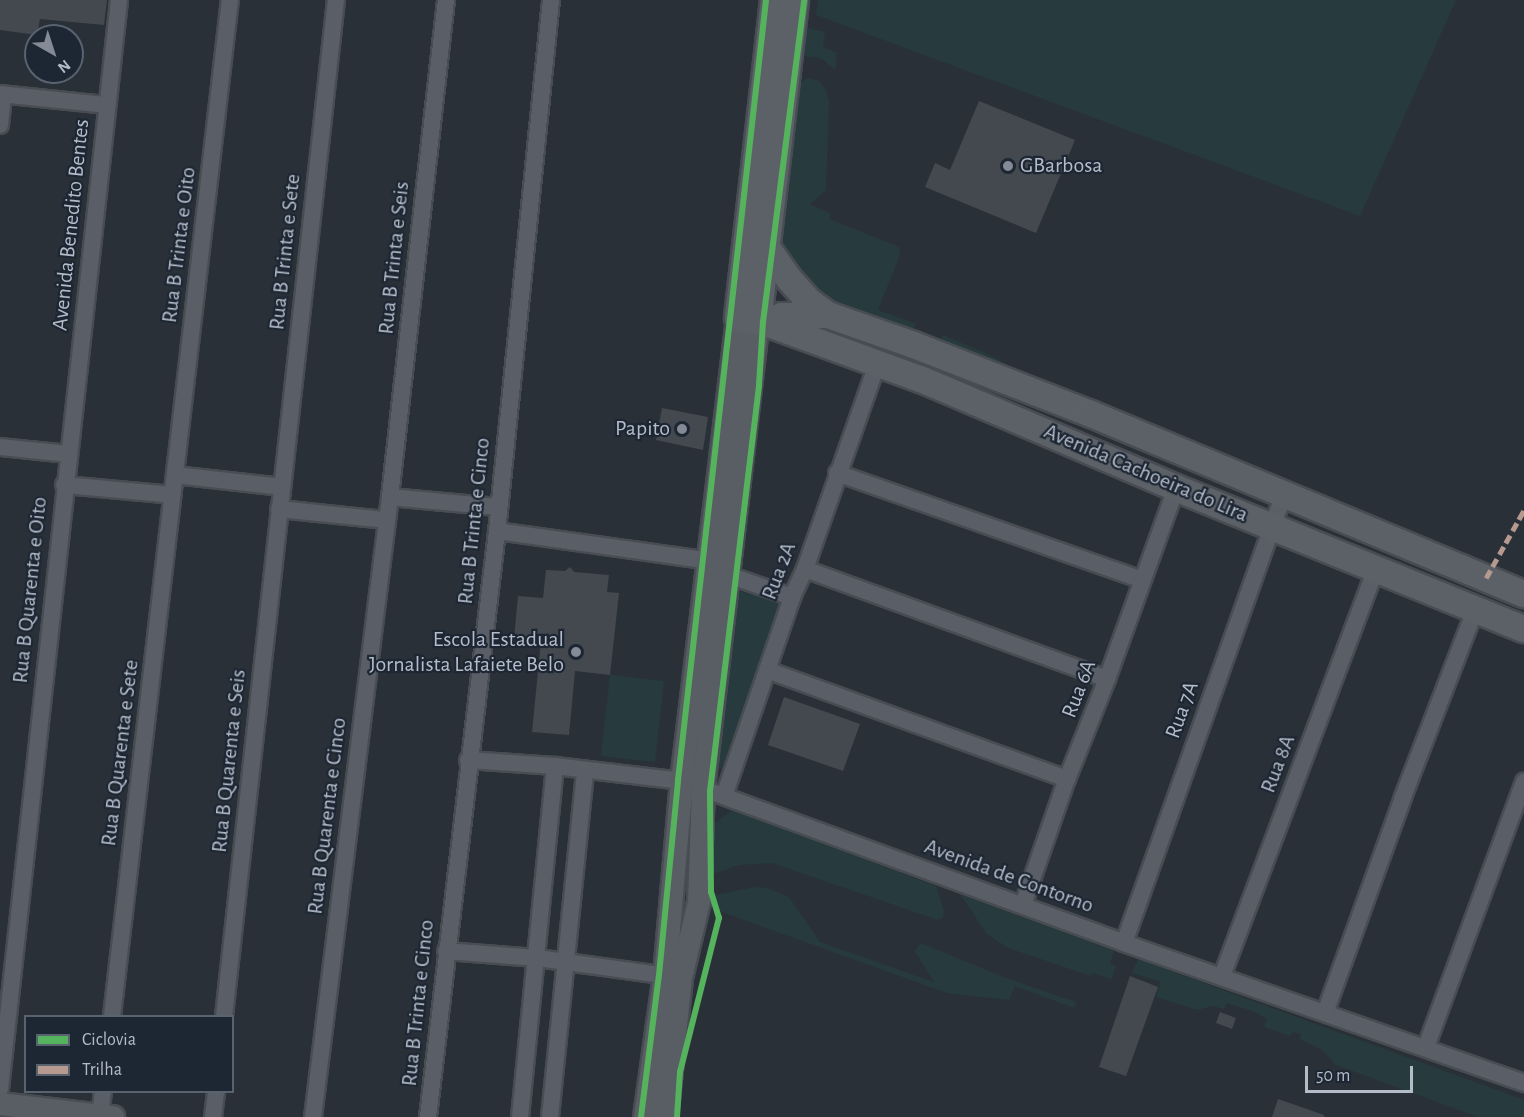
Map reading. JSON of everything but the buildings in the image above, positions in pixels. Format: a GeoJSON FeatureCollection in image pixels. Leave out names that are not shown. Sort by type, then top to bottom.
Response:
{"type":"FeatureCollection","features":[{"type":"Feature","properties":{"kind":"main road"},"geometry":{"type":"LineString","coordinates":[[754,321],[774,0]]}},
{"type":"Feature","properties":{"kind":"main road"},"geometry":{"type":"LineString","coordinates":[[754,321],[768,249],[795,0]]}},
{"type":"Feature","properties":{"kind":"main road"},"geometry":{"type":"LineString","coordinates":[[768,249],[789,279],[810,302],[825,314],[807,325],[810,338]]}},
{"type":"Feature","properties":{"kind":"main road","name":"Avenida Cachoeira do Lira"},"geometry":{"type":"LineString","coordinates":[[754,321],[782,316],[825,314],[914,345],[1091,414],[1524,594]]}},
{"type":"Feature","properties":{"kind":"main road","name":"Avenida Cachoeira do Lira"},"geometry":{"type":"LineString","coordinates":[[754,321],[878,362],[959,394],[1176,488],[1524,629]]}},
{"type":"Feature","properties":{"kind":"street","name":"Avenida Benedito Bentes"},"geometry":{"type":"LineString","coordinates":[[68,454],[119,0]]}},
{"type":"Feature","properties":{"kind":"street","name":"Rua B Trinta e Oito"},"geometry":{"type":"LineString","coordinates":[[173,495],[230,0]]}},
{"type":"Feature","properties":{"kind":"street","name":"Rua B Trinta e Sete"},"geometry":{"type":"LineString","coordinates":[[279,509],[336,0]]}},
{"type":"Feature","properties":{"kind":"street","name":"Rua B Trinta e Seis"},"geometry":{"type":"LineString","coordinates":[[386,520],[446,0]]}},
{"type":"Feature","properties":{"kind":"street","name":"Rua B Trinta e Cinco"},"geometry":{"type":"LineString","coordinates":[[428,1117],[496,531],[551,0]]}},
{"type":"Feature","properties":{"kind":"street"},"geometry":{"type":"LineString","coordinates":[[0,125],[2,94],[107,105]]}},
{"type":"Feature","properties":{"kind":"street"},"geometry":{"type":"LineString","coordinates":[[645,1117],[673,977],[699,902],[710,561],[754,321]]}},
{"type":"Feature","properties":{"kind":"street"},"geometry":{"type":"LineString","coordinates":[[703,789],[754,321]]}},
{"type":"Feature","properties":{"kind":"street","name":"Rua 2A"},"geometry":{"type":"LineString","coordinates":[[703,789],[767,670],[878,362]]}},
{"type":"Feature","properties":{"kind":"street"},"geometry":{"type":"LineString","coordinates":[[0,447],[68,454]]}},
{"type":"Feature","properties":{"kind":"street","name":"Rua B Quarenta e Oito"},"geometry":{"type":"LineString","coordinates":[[0,1089],[68,454]]}},
{"type":"Feature","properties":{"kind":"street"},"geometry":{"type":"LineString","coordinates":[[837,473],[1142,580]]}},
{"type":"Feature","properties":{"kind":"street"},"geometry":{"type":"LineString","coordinates":[[175,475],[282,487]]}},
{"type":"Feature","properties":{"kind":"street"},"geometry":{"type":"LineString","coordinates":[[64,485],[173,495]]}},
{"type":"Feature","properties":{"kind":"street","name":"Rua 6A"},"geometry":{"type":"LineString","coordinates":[[1023,905],[1067,779],[1107,679],[1176,488]]}},
{"type":"Feature","properties":{"kind":"street","name":"Rua 7A"},"geometry":{"type":"LineString","coordinates":[[1124,943],[1284,493]]}},
{"type":"Feature","properties":{"kind":"street","name":"Rua B Quarenta e Sete"},"geometry":{"type":"LineString","coordinates":[[112,1015],[173,495]]}},
{"type":"Feature","properties":{"kind":"street"},"geometry":{"type":"LineString","coordinates":[[390,497],[498,507]]}},
{"type":"Feature","properties":{"kind":"street"},"geometry":{"type":"LineString","coordinates":[[279,509],[386,520]]}},
{"type":"Feature","properties":{"kind":"street","name":"Rua B Quarenta e Seis"},"geometry":{"type":"LineString","coordinates":[[224,1015],[279,509]]}},
{"type":"Feature","properties":{"kind":"street","name":"Rua B Quarenta e Cinco"},"geometry":{"type":"LineString","coordinates":[[313,1117],[386,520]]}},
{"type":"Feature","properties":{"kind":"street"},"geometry":{"type":"LineString","coordinates":[[496,531],[710,561]]}},
{"type":"Feature","properties":{"kind":"street","name":"Rua 8A"},"geometry":{"type":"LineString","coordinates":[[1222,976],[1376,568]]}},
{"type":"Feature","properties":{"kind":"street"},"geometry":{"type":"LineString","coordinates":[[805,569],[1107,679]]}},
{"type":"Feature","properties":{"kind":"street"},"geometry":{"type":"LineString","coordinates":[[728,575],[792,597]]}},
{"type":"Feature","properties":{"kind":"street"},"geometry":{"type":"LineString","coordinates":[[1325,1013],[1403,797],[1475,610]]}},
{"type":"Feature","properties":{"kind":"street"},"geometry":{"type":"LineString","coordinates":[[767,670],[1067,779]]}},
{"type":"Feature","properties":{"kind":"street","name":"Avenida de Contorno"},"geometry":{"type":"LineString","coordinates":[[468,760],[555,766],[703,789],[1124,943],[1524,1083]]}},
{"type":"Feature","properties":{"kind":"street"},"geometry":{"type":"LineString","coordinates":[[520,1117],[555,766]]}},
{"type":"Feature","properties":{"kind":"street"},"geometry":{"type":"LineString","coordinates":[[550,1117],[585,770]]}},
{"type":"Feature","properties":{"kind":"street"},"geometry":{"type":"LineString","coordinates":[[1426,1047],[1524,782]]}},
{"type":"Feature","properties":{"kind":"street"},"geometry":{"type":"LineString","coordinates":[[446,951],[537,958],[673,977]]}},
{"type":"Feature","properties":{"kind":"street"},"geometry":{"type":"LineString","coordinates":[[666,1117],[673,977]]}},
{"type":"Feature","properties":{"kind":"street"},"geometry":{"type":"LineString","coordinates":[[0,1104],[53,1114],[106,1116],[103,1093]]}},
{"type":"Feature","properties":{"kind":"street"},"geometry":{"type":"LineString","coordinates":[[213,1117],[216,1093]]}},
{"type":"Feature","properties":{"kind":"green space"},"geometry":{"type":"Polygon","coordinates":[[[818,0],[1456,0],[1360,216],[816,15],[818,0]]]}},
{"type":"Feature","properties":{"kind":"green space"},"geometry":{"type":"Polygon","coordinates":[[[807,28],[825,32],[823,47],[837,53],[835,70],[821,58],[804,56],[807,28]]]}},
{"type":"Feature","properties":{"kind":"green space"},"geometry":{"type":"Polygon","coordinates":[[[807,78],[819,81],[826,90],[829,102],[826,190],[810,204],[831,214],[829,219],[899,247],[900,255],[878,310],[916,324],[912,332],[862,332],[778,264],[791,113],[795,109],[799,84],[807,78]]]}},
{"type":"Feature","properties":{"kind":"green space"},"geometry":{"type":"Polygon","coordinates":[[[943,335],[1001,360],[995,372],[985,379],[972,383],[937,370],[934,362],[943,335]]]}},
{"type":"Feature","properties":{"kind":"green space"},"geometry":{"type":"Polygon","coordinates":[[[735,590],[783,603],[724,770],[713,765],[735,590]]]}},
{"type":"Feature","properties":{"kind":"green space"},"geometry":{"type":"Polygon","coordinates":[[[610,675],[664,681],[655,762],[601,756],[610,675]]]}},
{"type":"Feature","properties":{"kind":"green space"},"geometry":{"type":"Polygon","coordinates":[[[732,810],[936,886],[944,910],[943,918],[938,920],[772,863],[739,865],[710,875],[715,823],[732,810]]]}},
{"type":"Feature","properties":{"kind":"green space"},"geometry":{"type":"Polygon","coordinates":[[[755,887],[767,888],[789,897],[820,942],[934,982],[915,951],[921,943],[1003,977],[1076,1002],[1074,1008],[1015,986],[1009,1000],[947,993],[708,907],[716,895],[755,887]]]}},
{"type":"Feature","properties":{"kind":"green space"},"geometry":{"type":"Polygon","coordinates":[[[960,894],[1114,951],[1110,964],[1116,966],[1111,979],[1092,973],[1091,976],[1008,948],[986,933],[960,894]]]}},
{"type":"Feature","properties":{"kind":"green space"},"geometry":{"type":"Polygon","coordinates":[[[1138,959],[1524,1100],[1524,1117],[1478,1117],[1336,1065],[1322,1050],[1300,1039],[1301,1034],[1293,1032],[1290,1036],[1264,1027],[1267,1019],[1255,1012],[1227,1003],[1224,1009],[1213,1006],[1197,1010],[1156,997],[1161,982],[1132,973],[1138,959]]]}},
{"type":"Feature","properties":{"kind":"marked path"},"geometry":{"type":"LineString","coordinates":[[1486,578],[1524,510]]}},
{"type":"Feature","properties":{"kind":"cycle path"},"geometry":{"type":"LineString","coordinates":[[641,1117],[659,975],[678,780],[766,0]]}},
{"type":"Feature","properties":{"kind":"cycle path"},"geometry":{"type":"LineString","coordinates":[[677,1117],[680,1072],[719,918],[711,892],[710,791],[759,385],[763,322],[804,0]]}},
{"type":"Feature","properties":{"kind":"place","name":"GBarbosa"},"geometry":{"type":"Point","coordinates":[1008,166]}},
{"type":"Feature","properties":{"kind":"place","name":"Papito"},"geometry":{"type":"Point","coordinates":[682,429]}},
{"type":"Feature","properties":{"kind":"place","name":"Escola Estadual Jornalista Lafaiete Belo"},"geometry":{"type":"Point","coordinates":[576,652]}}]}
